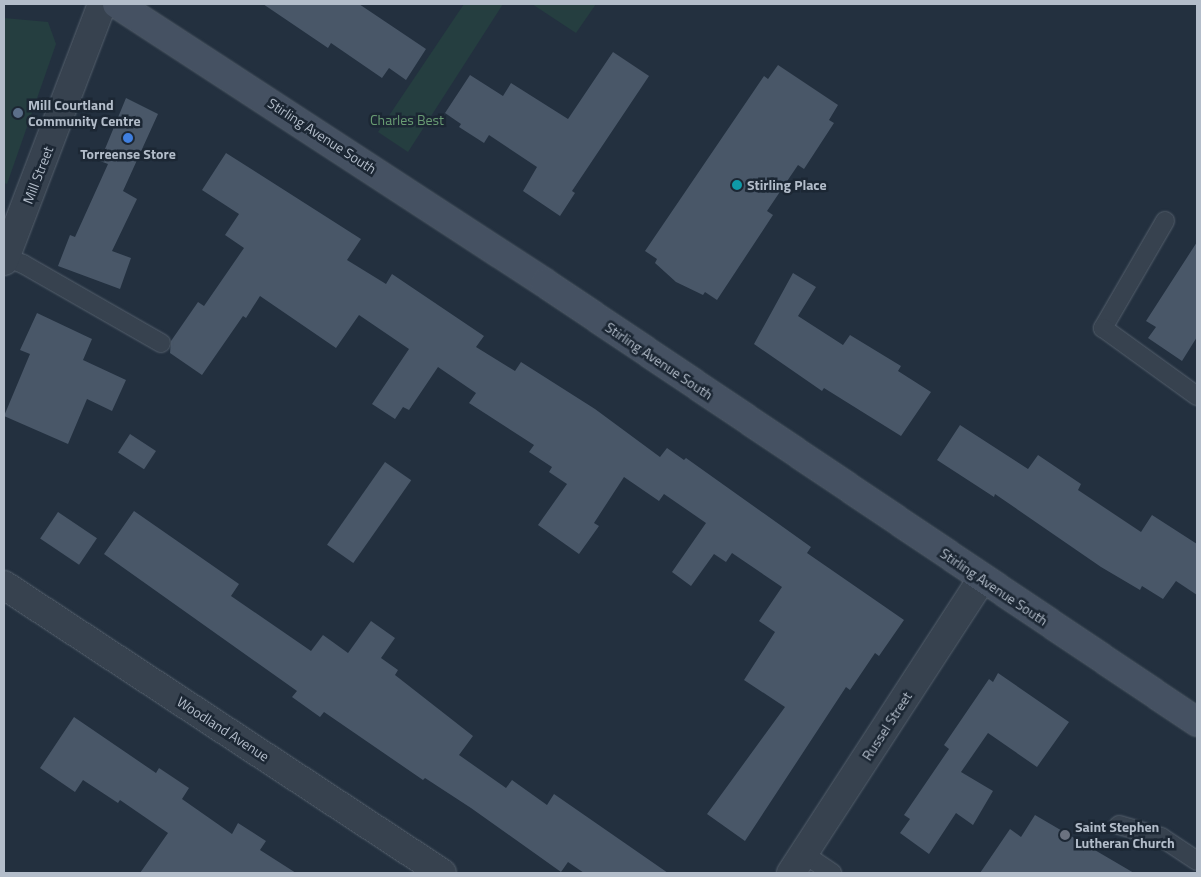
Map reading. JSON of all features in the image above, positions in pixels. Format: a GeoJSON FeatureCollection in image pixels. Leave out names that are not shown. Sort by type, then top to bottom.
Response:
{"type":"FeatureCollection","features":[{"type":"Feature","properties":{"kind":"street","name":"Mill Street"},"geometry":{"type":"LineString","coordinates":[[4,259],[102,4]]}},
{"type":"Feature","properties":{"kind":"street","name":"Stirling Avenue South"},"geometry":{"type":"LineString","coordinates":[[117,4],[536,278],[1197,722]]}},
{"type":"Feature","properties":{"kind":"street","name":"Russel Street"},"geometry":{"type":"LineString","coordinates":[[798,864],[982,579]]}},
{"type":"Feature","properties":{"kind":"street","name":"Woodland Avenue"},"geometry":{"type":"LineString","coordinates":[[4,585],[442,873]]}},
{"type":"Feature","properties":{"kind":"lane"},"geometry":{"type":"LineString","coordinates":[[1165,221],[1103,328],[1197,396]]}},
{"type":"Feature","properties":{"kind":"lane"},"geometry":{"type":"LineString","coordinates":[[4,259],[23,264],[161,343]]}},
{"type":"Feature","properties":{"kind":"lane"},"geometry":{"type":"LineString","coordinates":[[1119,825],[1161,836],[1197,861]]}},
{"type":"Feature","properties":{"kind":"lane"},"geometry":{"type":"LineString","coordinates":[[798,864],[832,873]]}},
{"type":"Feature","properties":{"kind":"green space","name":"Charles Best"},"geometry":{"type":"Polygon","coordinates":[[[464,4],[503,4],[408,152],[378,132],[464,4]]]}},
{"type":"Feature","properties":{"kind":"green space"},"geometry":{"type":"Polygon","coordinates":[[[532,4],[596,4],[576,33],[532,4]]]}},
{"type":"Feature","properties":{"kind":"green space","name":"Mill Courtland Community Centre"},"geometry":{"type":"Polygon","coordinates":[[[4,18],[48,22],[56,44],[7,184],[4,183],[4,18]]]}},
{"type":"Feature","properties":{"kind":"building"},"geometry":{"type":"Polygon","coordinates":[[[263,4],[359,4],[426,49],[406,80],[389,68],[382,78],[331,43],[328,48],[263,4]]]}},
{"type":"Feature","properties":{"kind":"building"},"geometry":{"type":"Polygon","coordinates":[[[613,52],[649,76],[572,191],[575,193],[560,216],[523,191],[537,167],[489,135],[484,143],[459,127],[461,124],[445,113],[470,75],[503,96],[511,83],[568,119],[613,52]]]}},
{"type":"Feature","properties":{"kind":"building","name":"Stirling Place"},"geometry":{"type":"Polygon","coordinates":[[[778,65],[838,105],[829,120],[834,123],[804,169],[798,165],[767,211],[773,215],[717,300],[705,292],[703,295],[676,282],[655,263],[657,259],[645,251],[764,76],[768,79],[778,65]]]}},
{"type":"Feature","properties":{"kind":"building"},"geometry":{"type":"Polygon","coordinates":[[[126,98],[158,114],[123,191],[137,199],[112,251],[131,258],[120,289],[58,266],[70,235],[75,237],[108,164],[100,161],[126,98]]]}},
{"type":"Feature","properties":{"kind":"building"},"geometry":{"type":"Polygon","coordinates":[[[226,153],[361,239],[347,260],[386,284],[392,274],[484,336],[476,347],[515,371],[521,362],[595,409],[660,457],[667,448],[684,460],[686,458],[811,547],[807,553],[904,620],[879,656],[875,653],[850,690],[846,687],[745,841],[707,814],[785,707],[744,680],[775,632],[759,621],[782,587],[732,553],[726,562],[714,554],[691,586],[672,572],[706,523],[664,494],[659,501],[624,477],[594,523],[599,526],[579,554],[538,525],[567,484],[549,472],[552,467],[529,452],[534,445],[469,403],[476,393],[438,367],[409,410],[403,407],[395,419],[372,404],[409,349],[359,315],[336,348],[260,296],[246,318],[243,316],[202,375],[170,353],[171,341],[198,302],[204,306],[244,248],[225,235],[239,214],[202,190],[226,153]]]}},
{"type":"Feature","properties":{"kind":"building"},"geometry":{"type":"Polygon","coordinates":[[[1197,242],[1197,337],[1182,361],[1148,338],[1156,327],[1146,321],[1197,242]]]}},
{"type":"Feature","properties":{"kind":"building"},"geometry":{"type":"Polygon","coordinates":[[[793,273],[816,287],[798,316],[843,345],[850,335],[901,366],[898,371],[931,392],[901,436],[824,388],[822,391],[754,344],[793,273]]]}},
{"type":"Feature","properties":{"kind":"building"},"geometry":{"type":"Polygon","coordinates":[[[37,313],[92,339],[83,360],[126,380],[112,411],[87,399],[68,444],[4,416],[30,354],[20,350],[37,313]]]}},
{"type":"Feature","properties":{"kind":"building"},"geometry":{"type":"Polygon","coordinates":[[[960,425],[1028,469],[1038,455],[1081,484],[1078,490],[1141,532],[1152,515],[1197,544],[1197,595],[1176,581],[1163,599],[1142,586],[1140,590],[1101,567],[995,494],[994,497],[937,460],[960,425]]]}},
{"type":"Feature","properties":{"kind":"building"},"geometry":{"type":"Polygon","coordinates":[[[130,434],[156,451],[144,469],[118,452],[130,434]]]}},
{"type":"Feature","properties":{"kind":"building"},"geometry":{"type":"Polygon","coordinates":[[[385,462],[411,480],[353,563],[327,545],[385,462]]]}},
{"type":"Feature","properties":{"kind":"building"},"geometry":{"type":"Polygon","coordinates":[[[134,511],[239,584],[231,596],[311,651],[323,635],[348,653],[371,621],[395,638],[381,658],[398,670],[395,675],[473,736],[459,755],[506,788],[512,780],[547,805],[554,794],[668,873],[584,873],[568,862],[561,872],[471,808],[425,778],[423,780],[324,712],[320,717],[292,697],[297,691],[104,554],[134,511]]]}},
{"type":"Feature","properties":{"kind":"building"},"geometry":{"type":"Polygon","coordinates":[[[58,512],[97,538],[79,565],[40,539],[58,512]]]}},
{"type":"Feature","properties":{"kind":"building"},"geometry":{"type":"Polygon","coordinates":[[[998,673],[1069,722],[1037,767],[988,733],[961,772],[993,791],[973,825],[956,813],[929,854],[900,833],[910,819],[904,815],[949,749],[944,745],[989,679],[993,682],[998,673]]]}},
{"type":"Feature","properties":{"kind":"building"},"geometry":{"type":"Polygon","coordinates":[[[74,717],[156,773],[159,768],[189,788],[182,799],[232,834],[238,823],[266,841],[260,850],[296,873],[140,873],[168,833],[120,800],[118,803],[83,780],[75,792],[40,768],[74,717]]]}},
{"type":"Feature","properties":{"kind":"building","name":"Saint Stephen Lutheran Church"},"geometry":{"type":"Polygon","coordinates":[[[1035,815],[1134,873],[980,873],[1010,829],[1021,837],[1035,815]]]}},
{"type":"Feature","properties":{"kind":"place","name":"Mill Courtland Community Centre"},"geometry":{"type":"Point","coordinates":[18,113]}},
{"type":"Feature","properties":{"kind":"place","name":"Torreense Store"},"geometry":{"type":"Point","coordinates":[128,138]}},
{"type":"Feature","properties":{"kind":"place","name":"Stirling Place"},"geometry":{"type":"Point","coordinates":[737,185]}},
{"type":"Feature","properties":{"kind":"place","name":"Saint Stephen Lutheran Church"},"geometry":{"type":"Point","coordinates":[1065,835]}}]}
